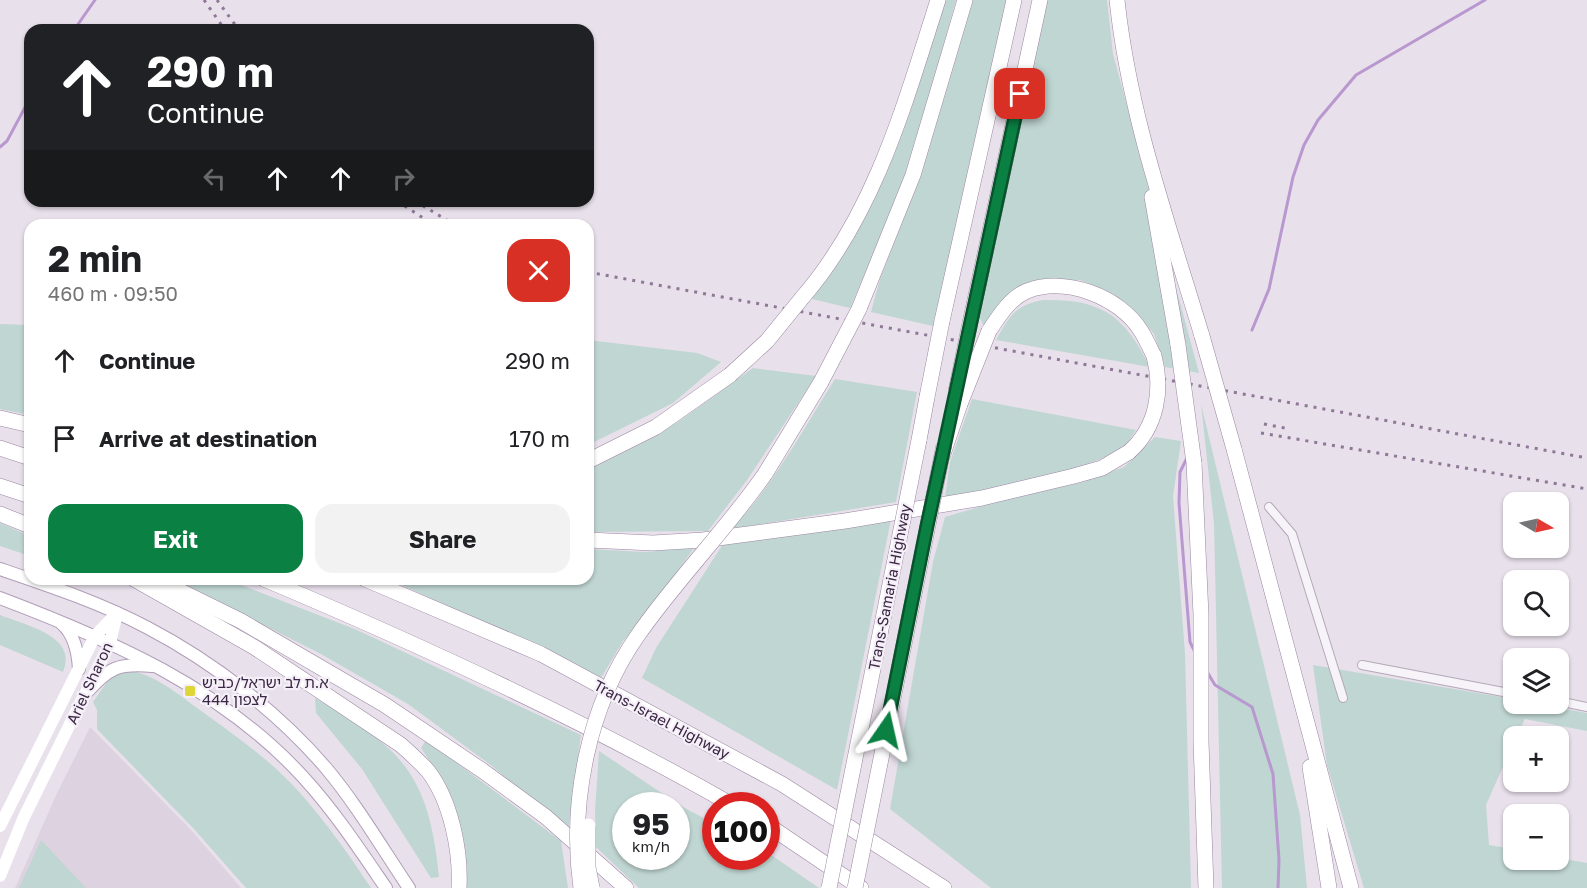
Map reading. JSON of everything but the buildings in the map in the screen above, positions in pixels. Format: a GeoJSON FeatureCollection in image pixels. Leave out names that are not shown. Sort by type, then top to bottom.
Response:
{"type":"FeatureCollection","features":[{"type":"Feature","properties":{"kind":"highway"},"geometry":{"type":"LineString","coordinates":[[594,458],[656,427],[730,375],[766,341],[802,298],[838,248],[878,175],[938,0]]}},
{"type":"Feature","properties":{"kind":"highway"},"geometry":{"type":"LineString","coordinates":[[581,888],[578,851],[579,812],[589,744],[602,704],[637,637],[765,474],[821,382],[860,309],[913,175],[965,0]]}},
{"type":"Feature","properties":{"kind":"highway","name":"Trans-Samaria Highway"},"geometry":{"type":"LineString","coordinates":[[829,888],[942,321],[1014,0]]}},
{"type":"Feature","properties":{"kind":"highway","name":"Trans-Samaria Highway"},"geometry":{"type":"LineString","coordinates":[[855,888],[944,449],[957,403],[969,328],[1040,0]]}},
{"type":"Feature","properties":{"kind":"highway"},"geometry":{"type":"LineString","coordinates":[[1117,0],[1128,78],[1138,120],[1234,449],[1290,656],[1318,784],[1351,888]]}},
{"type":"Feature","properties":{"kind":"highway"},"geometry":{"type":"LineString","coordinates":[[1138,120],[1178,345],[1194,463],[1202,641],[1201,741],[1206,888]]}},
{"type":"Feature","properties":{"kind":"highway"},"geometry":{"type":"LineString","coordinates":[[594,540],[653,543],[703,540],[856,519],[982,498],[1102,468],[1130,452],[1150,424],[1156,406],[1159,377],[1154,356],[1141,330],[1117,305],[1093,294],[1069,287],[1045,287],[1026,292],[1008,304],[989,331],[957,403]]}},
{"type":"Feature","properties":{"kind":"highway"},"geometry":{"type":"LineString","coordinates":[[0,418],[24,424]]}},
{"type":"Feature","properties":{"kind":"highway"},"geometry":{"type":"LineString","coordinates":[[0,448],[24,456]]}},
{"type":"Feature","properties":{"kind":"highway"},"geometry":{"type":"LineString","coordinates":[[0,486],[24,494]]}},
{"type":"Feature","properties":{"kind":"highway"},"geometry":{"type":"LineString","coordinates":[[0,514],[24,524]]}},
{"type":"Feature","properties":{"kind":"highway"},"geometry":{"type":"LineString","coordinates":[[592,888],[588,867],[588,813],[593,772],[604,728],[632,664],[702,554]]}},
{"type":"Feature","properties":{"kind":"highway"},"geometry":{"type":"LineString","coordinates":[[145,585],[254,646],[401,745],[429,772],[444,800],[459,861],[459,888]]}},
{"type":"Feature","properties":{"kind":"highway"},"geometry":{"type":"LineString","coordinates":[[168,585],[242,621],[385,705],[546,817],[626,888]]}},
{"type":"Feature","properties":{"kind":"highway"},"geometry":{"type":"LineString","coordinates":[[278,585],[351,616],[627,748],[708,792]]}},
{"type":"Feature","properties":{"kind":"highway","name":"Trans-Israel Highway"},"geometry":{"type":"LineString","coordinates":[[379,585],[551,660],[782,784],[944,888]]}},
{"type":"Feature","properties":{"kind":"highway"},"geometry":{"type":"LineString","coordinates":[[1318,784],[1329,888]]}},
{"type":"Feature","properties":{"kind":"highway"},"geometry":{"type":"LineString","coordinates":[[780,833],[861,888]]}},
{"type":"Feature","properties":{"kind":"highway"},"geometry":{"type":"LineString","coordinates":[[451,888],[459,861]]}},
{"type":"Feature","properties":{"kind":"main road"},"geometry":{"type":"LineString","coordinates":[[0,568],[24,577]]}},
{"type":"Feature","properties":{"kind":"main road"},"geometry":{"type":"LineString","coordinates":[[44,585],[149,628],[236,685],[292,733],[325,767],[409,888]]}},
{"type":"Feature","properties":{"kind":"main road"},"geometry":{"type":"LineString","coordinates":[[0,598],[95,636],[158,666],[228,711],[275,748],[330,809],[386,888]]}},
{"type":"Feature","properties":{"kind":"main road","name":"Ariel Sharon"},"geometry":{"type":"LineString","coordinates":[[0,826],[95,636],[117,613]]}},
{"type":"Feature","properties":{"kind":"main road","name":"Ariel Sharon"},"geometry":{"type":"LineString","coordinates":[[0,876],[24,817],[110,643],[117,613]]}},
{"type":"Feature","properties":{"kind":"main road"},"geometry":{"type":"LineString","coordinates":[[59,621],[71,635],[79,669]]}},
{"type":"Feature","properties":{"kind":"main road"},"geometry":{"type":"LineString","coordinates":[[86,693],[105,673],[122,665],[158,666]]}},
{"type":"Feature","properties":{"kind":"street"},"geometry":{"type":"LineString","coordinates":[[1269,507],[1292,534],[1343,698]]}},
{"type":"Feature","properties":{"kind":"street"},"geometry":{"type":"LineString","coordinates":[[1362,665],[1503,692]]}},
{"type":"Feature","properties":{"kind":"street"},"geometry":{"type":"LineString","coordinates":[[1569,703],[1587,706]]}},
{"type":"Feature","properties":{"kind":"shaded area"},"geometry":{"type":"Polygon","coordinates":[[[90,727],[191,830],[241,888],[15,888],[58,791],[90,727]]]}},
{"type":"Feature","properties":{"kind":"green space"},"geometry":{"type":"Polygon","coordinates":[[[945,0],[956,0],[913,153],[891,214],[850,308],[812,299],[846,248],[886,175],[945,0]]]}},
{"type":"Feature","properties":{"kind":"green space"},"geometry":{"type":"Polygon","coordinates":[[[972,0],[1007,0],[933,326],[871,312],[880,279],[919,180],[972,0]]]}},
{"type":"Feature","properties":{"kind":"green space"},"geometry":{"type":"Polygon","coordinates":[[[1045,0],[1107,0],[1113,54],[1199,373],[1165,367],[1154,334],[1136,313],[1113,294],[1080,280],[1037,282],[984,326],[979,317],[1045,0]]]}},
{"type":"Feature","properties":{"kind":"green space"},"geometry":{"type":"Polygon","coordinates":[[[1043,300],[1081,303],[1109,314],[1131,334],[1150,367],[996,340],[1014,313],[1026,305],[1043,300]]]}},
{"type":"Feature","properties":{"kind":"green space"},"geometry":{"type":"Polygon","coordinates":[[[0,324],[24,325],[24,414],[0,409],[0,324]]]}},
{"type":"Feature","properties":{"kind":"green space"},"geometry":{"type":"Polygon","coordinates":[[[594,341],[697,353],[721,362],[673,403],[594,442],[594,341]]]}},
{"type":"Feature","properties":{"kind":"green space"},"geometry":{"type":"Polygon","coordinates":[[[753,368],[816,376],[747,480],[708,531],[594,532],[594,466],[678,422],[753,368]]]}},
{"type":"Feature","properties":{"kind":"green space"},"geometry":{"type":"Polygon","coordinates":[[[835,379],[917,392],[896,502],[732,529],[774,476],[835,379]]]}},
{"type":"Feature","properties":{"kind":"green space"},"geometry":{"type":"Polygon","coordinates":[[[972,399],[1136,430],[1125,445],[1110,455],[1089,463],[1039,478],[945,498],[950,462],[972,399]]]}},
{"type":"Feature","properties":{"kind":"green space"},"geometry":{"type":"Polygon","coordinates":[[[1201,404],[1300,815],[1307,888],[1222,888],[1214,523],[1201,404]]]}},
{"type":"Feature","properties":{"kind":"green space"},"geometry":{"type":"Polygon","coordinates":[[[1155,437],[1181,441],[1173,496],[1185,654],[1191,888],[991,888],[890,809],[933,562],[945,517],[1020,495],[1080,483],[1124,467],[1155,437]]]}},
{"type":"Feature","properties":{"kind":"green space"},"geometry":{"type":"Polygon","coordinates":[[[891,519],[837,790],[642,678],[656,648],[723,544],[891,519]]]}},
{"type":"Feature","properties":{"kind":"green space"},"geometry":{"type":"Polygon","coordinates":[[[0,523],[24,533],[24,554],[0,546],[0,523]]]}},
{"type":"Feature","properties":{"kind":"green space"},"geometry":{"type":"Polygon","coordinates":[[[694,548],[645,617],[623,641],[601,678],[402,585],[594,585],[594,549],[644,552],[694,548]]]}},
{"type":"Feature","properties":{"kind":"green space"},"geometry":{"type":"Polygon","coordinates":[[[184,585],[241,585],[357,630],[581,735],[568,831],[492,766],[408,704],[321,654],[184,585]]]}},
{"type":"Feature","properties":{"kind":"green space"},"geometry":{"type":"Polygon","coordinates":[[[0,615],[35,628],[57,641],[63,649],[66,660],[63,672],[0,645],[0,615]]]}},
{"type":"Feature","properties":{"kind":"green space"},"geometry":{"type":"Polygon","coordinates":[[[1313,665],[1503,697],[1503,714],[1569,714],[1569,710],[1587,713],[1587,731],[1525,719],[1522,726],[1503,726],[1503,767],[1486,805],[1489,845],[1503,847],[1503,870],[1569,870],[1569,860],[1587,863],[1587,888],[1364,888],[1327,765],[1313,665]]]}},
{"type":"Feature","properties":{"kind":"green space"},"geometry":{"type":"Polygon","coordinates":[[[125,670],[143,674],[169,688],[235,735],[275,768],[319,815],[371,888],[246,888],[194,829],[97,729],[97,710],[93,702],[109,679],[125,670]]]}},
{"type":"Feature","properties":{"kind":"green space"},"geometry":{"type":"Polygon","coordinates":[[[315,698],[370,733],[390,749],[406,768],[418,788],[428,813],[439,877],[431,878],[362,769],[316,713],[315,698]]]}},
{"type":"Feature","properties":{"kind":"green space"},"geometry":{"type":"Polygon","coordinates":[[[426,740],[561,841],[568,888],[464,888],[435,769],[421,748],[426,740]]]}},
{"type":"Feature","properties":{"kind":"green space"},"geometry":{"type":"Polygon","coordinates":[[[599,751],[660,792],[612,792],[612,862],[596,847],[595,811],[599,751]]]}},
{"type":"Feature","properties":{"kind":"green space"},"geometry":{"type":"Polygon","coordinates":[[[690,811],[702,817],[702,870],[780,870],[780,861],[819,888],[639,888],[620,870],[690,870],[690,811]]]}},
{"type":"Feature","properties":{"kind":"green space"},"geometry":{"type":"Polygon","coordinates":[[[41,840],[86,888],[19,888],[41,840]]]}},
{"type":"Feature","properties":{"kind":"waterway"},"geometry":{"type":"LineString","coordinates":[[78,24],[95,0]]}},
{"type":"Feature","properties":{"kind":"waterway"},"geometry":{"type":"LineString","coordinates":[[1252,330],[1269,289],[1293,177],[1304,145],[1318,120],[1356,75],[1485,0]]}},
{"type":"Feature","properties":{"kind":"waterway"},"geometry":{"type":"LineString","coordinates":[[0,147],[7,141],[24,109]]}},
{"type":"Feature","properties":{"kind":"waterway"},"geometry":{"type":"LineString","coordinates":[[1187,458],[1180,472],[1179,503],[1190,642],[1195,652]]}},
{"type":"Feature","properties":{"kind":"waterway"},"geometry":{"type":"LineString","coordinates":[[1206,670],[1215,685],[1252,707],[1273,774],[1279,860],[1278,888]]}},
{"type":"Feature","properties":{"kind":"railway"},"geometry":{"type":"LineString","coordinates":[[204,0],[221,24]]}},
{"type":"Feature","properties":{"kind":"railway"},"geometry":{"type":"LineString","coordinates":[[217,0],[235,24]]}},
{"type":"Feature","properties":{"kind":"railway"},"geometry":{"type":"LineString","coordinates":[[406,207],[425,219]]}},
{"type":"Feature","properties":{"kind":"railway"},"geometry":{"type":"LineString","coordinates":[[425,207],[445,219]]}},
{"type":"Feature","properties":{"kind":"railway"},"geometry":{"type":"LineString","coordinates":[[594,273],[1587,458]]}},
{"type":"Feature","properties":{"kind":"railway"},"geometry":{"type":"LineString","coordinates":[[1264,424],[1290,429]]}},
{"type":"Feature","properties":{"kind":"railway"},"geometry":{"type":"LineString","coordinates":[[1261,433],[1587,489]]}},
{"type":"Feature","properties":{"kind":"place","name":"א.ת לב ישראל/כביש 444 לצפון"},"geometry":{"type":"Point","coordinates":[190,691]}},
{"type":"Feature","properties":{"kind":"route"},"geometry":{"type":"LineString","coordinates":[[886,730],[927,526],[1020,94]]}}]}
